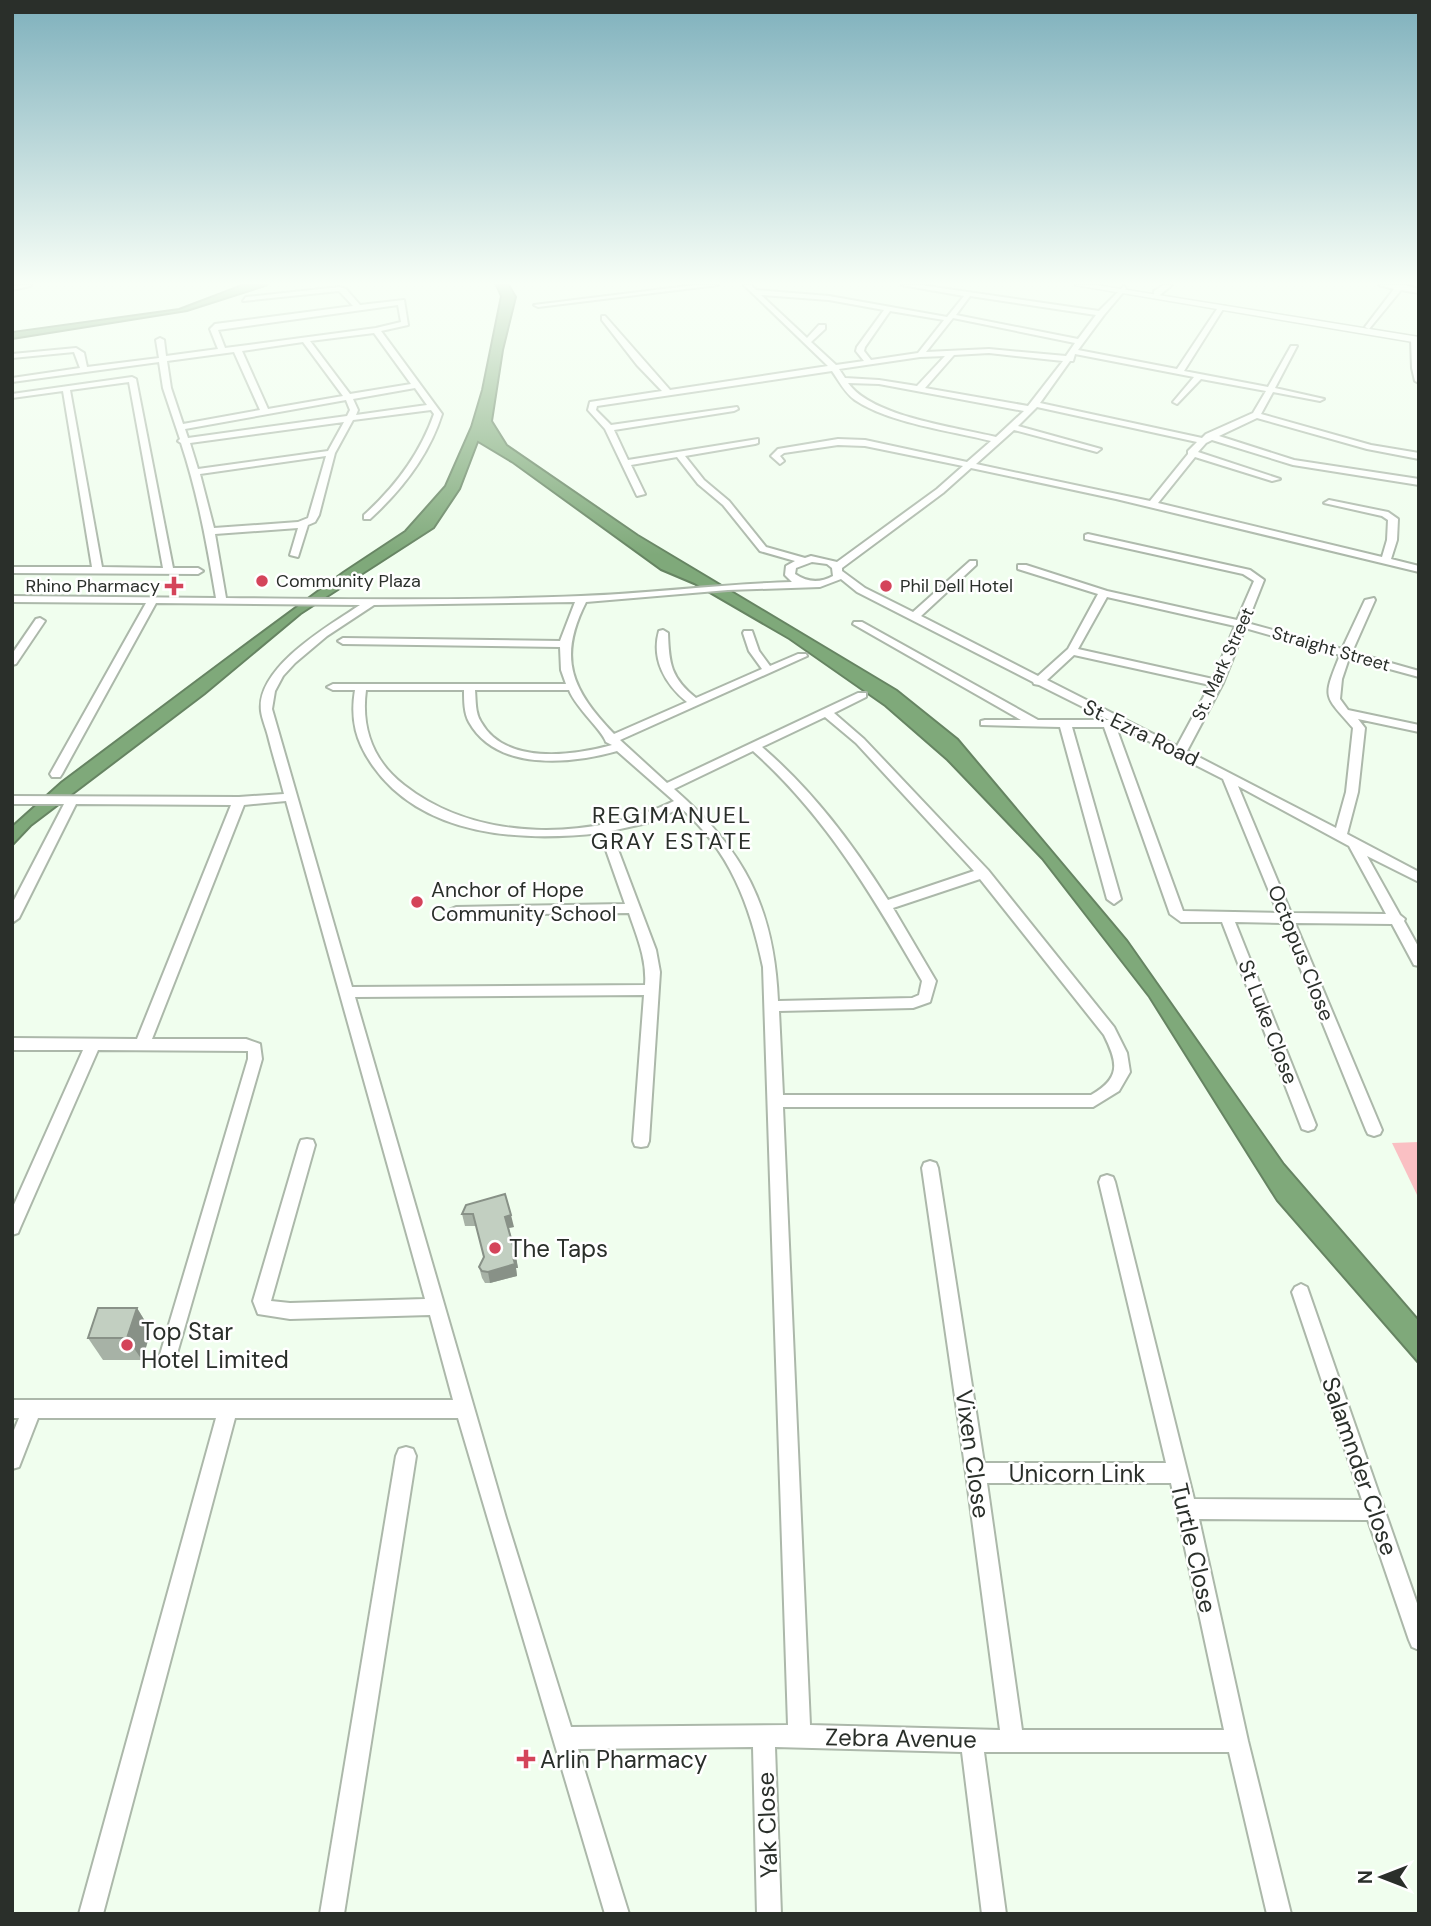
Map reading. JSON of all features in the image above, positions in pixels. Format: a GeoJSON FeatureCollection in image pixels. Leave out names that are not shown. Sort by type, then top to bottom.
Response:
{"type":"FeatureCollection","features":[{"type":"Feature","properties":{"kind":"street"},"geometry":{"type":"LineString","coordinates":[[12,380],[46,375]]}},
{"type":"Feature","properties":{"kind":"street"},"geometry":{"type":"LineString","coordinates":[[166,375],[167,388],[195,472],[210,531],[221,596]]}},
{"type":"Feature","properties":{"kind":"street"},"geometry":{"type":"LineString","coordinates":[[249,375],[265,412]]}},
{"type":"Feature","properties":{"kind":"street"},"geometry":{"type":"LineString","coordinates":[[295,555],[304,524],[314,515],[331,453],[354,410],[349,398],[331,375]]}},
{"type":"Feature","properties":{"kind":"street"},"geometry":{"type":"LineString","coordinates":[[367,517],[388,498],[436,424],[438,411],[409,375]]}},
{"type":"Feature","properties":{"kind":"street"},"geometry":{"type":"LineString","coordinates":[[651,375],[668,393]]}},
{"type":"Feature","properties":{"kind":"street"},"geometry":{"type":"LineString","coordinates":[[640,494],[609,428],[592,410],[593,404],[788,375]]}},
{"type":"Feature","properties":{"kind":"street"},"geometry":{"type":"LineString","coordinates":[[839,375],[859,399],[892,415],[998,440]]}},
{"type":"Feature","properties":{"kind":"street"},"geometry":{"type":"LineString","coordinates":[[919,389],[932,375]]}},
{"type":"Feature","properties":{"kind":"street"},"geometry":{"type":"LineString","coordinates":[[820,584],[834,580],[838,570],[852,553],[971,466],[1032,407],[1057,375]]}},
{"type":"Feature","properties":{"kind":"street"},"geometry":{"type":"LineString","coordinates":[[1177,402],[1200,375],[1320,399]]}},
{"type":"Feature","properties":{"kind":"street"},"geometry":{"type":"LineString","coordinates":[[1153,505],[1191,453],[1206,439],[1256,415],[1279,375]]}},
{"type":"Feature","properties":{"kind":"street"},"geometry":{"type":"LineString","coordinates":[[12,396],[132,379],[170,571]]}},
{"type":"Feature","properties":{"kind":"street"},"geometry":{"type":"LineString","coordinates":[[842,380],[879,382],[1032,407],[1206,439],[1293,462],[1419,482]]}},
{"type":"Feature","properties":{"kind":"street"},"geometry":{"type":"LineString","coordinates":[[180,427],[416,385]]}},
{"type":"Feature","properties":{"kind":"street"},"geometry":{"type":"LineString","coordinates":[[66,388],[97,570]]}},
{"type":"Feature","properties":{"kind":"street"},"geometry":{"type":"LineString","coordinates":[[183,441],[433,407]]}},
{"type":"Feature","properties":{"kind":"street"},"geometry":{"type":"LineString","coordinates":[[609,428],[734,409]]}},
{"type":"Feature","properties":{"kind":"street"},"geometry":{"type":"LineString","coordinates":[[1256,415],[1370,447],[1419,456]]}},
{"type":"Feature","properties":{"kind":"street"},"geometry":{"type":"LineString","coordinates":[[1012,427],[1097,449]]}},
{"type":"Feature","properties":{"kind":"street"},"geometry":{"type":"LineString","coordinates":[[780,461],[776,453],[849,441],[1153,505],[1419,569]]}},
{"type":"Feature","properties":{"kind":"street"},"geometry":{"type":"LineString","coordinates":[[627,463],[755,442]]}},
{"type":"Feature","properties":{"kind":"street"},"geometry":{"type":"LineString","coordinates":[[195,472],[331,453]]}},
{"type":"Feature","properties":{"kind":"street"},"geometry":{"type":"LineString","coordinates":[[1191,453],[1275,479]]}},
{"type":"Feature","properties":{"kind":"street"},"geometry":{"type":"LineString","coordinates":[[678,454],[701,482],[726,503],[762,549],[803,560]]}},
{"type":"Feature","properties":{"kind":"street"},"geometry":{"type":"LineString","coordinates":[[1329,503],[1385,514],[1393,519],[1394,531],[1386,561]]}},
{"type":"Feature","properties":{"kind":"street"},"geometry":{"type":"LineString","coordinates":[[210,531],[304,524]]}},
{"type":"Feature","properties":{"kind":"street","name":"St. Mark Street"},"geometry":{"type":"LineString","coordinates":[[1088,537],[1255,575],[1259,580],[1243,625],[1217,683],[1180,752]]}},
{"type":"Feature","properties":{"kind":"street"},"geometry":{"type":"LineString","coordinates":[[748,586],[778,578],[789,571],[795,562],[852,553]]}},
{"type":"Feature","properties":{"kind":"street"},"geometry":{"type":"LineString","coordinates":[[820,559],[861,590]]}},
{"type":"Feature","properties":{"kind":"street"},"geometry":{"type":"LineString","coordinates":[[915,616],[973,563]]}},
{"type":"Feature","properties":{"kind":"street","name":"Straight Street"},"geometry":{"type":"LineString","coordinates":[[1022,567],[1104,593],[1243,625],[1419,674]]}},
{"type":"Feature","properties":{"kind":"street"},"geometry":{"type":"LineString","coordinates":[[12,569],[198,572]]}},
{"type":"Feature","properties":{"kind":"street"},"geometry":{"type":"LineString","coordinates":[[789,571],[794,579],[808,584]]}},
{"type":"Feature","properties":{"kind":"street"},"geometry":{"type":"LineString","coordinates":[[12,593],[221,596],[372,602],[582,599],[728,587],[808,584],[861,590]]}},
{"type":"Feature","properties":{"kind":"street","name":"St. Ezra Road"},"geometry":{"type":"LineString","coordinates":[[861,590],[915,616],[1116,724],[1228,776],[1419,878]]}},
{"type":"Feature","properties":{"kind":"street"},"geometry":{"type":"LineString","coordinates":[[12,599],[152,599],[288,592]]}},
{"type":"Feature","properties":{"kind":"street"},"geometry":{"type":"LineString","coordinates":[[1038,682],[1072,650],[1104,593]]}},
{"type":"Feature","properties":{"kind":"street"},"geometry":{"type":"LineString","coordinates":[[56,774],[152,599]]}},
{"type":"Feature","properties":{"kind":"street"},"geometry":{"type":"LineString","coordinates":[[582,599],[565,644],[564,658],[570,687],[614,744],[682,802],[711,830],[729,855],[756,903],[770,967],[799,1736]]}},
{"type":"Feature","properties":{"kind":"street"},"geometry":{"type":"LineString","coordinates":[[1340,835],[1352,792],[1359,728],[1338,707],[1333,692],[1346,653],[1370,600]]}},
{"type":"Feature","properties":{"kind":"street"},"geometry":{"type":"LineString","coordinates":[[372,602],[312,643],[286,665],[269,688],[266,709],[496,1518],[617,1914]]}},
{"type":"Feature","properties":{"kind":"street"},"geometry":{"type":"LineString","coordinates":[[12,662],[40,621]]}},
{"type":"Feature","properties":{"kind":"street"},"geometry":{"type":"LineString","coordinates":[[858,624],[1035,723]]}},
{"type":"Feature","properties":{"kind":"street"},"geometry":{"type":"LineString","coordinates":[[663,632],[663,664],[667,678],[693,702]]}},
{"type":"Feature","properties":{"kind":"street"},"geometry":{"type":"LineString","coordinates":[[748,633],[754,651],[768,670]]}},
{"type":"Feature","properties":{"kind":"street"},"geometry":{"type":"LineString","coordinates":[[342,641],[565,644]]}},
{"type":"Feature","properties":{"kind":"street"},"geometry":{"type":"LineString","coordinates":[[1072,650],[1217,683]]}},
{"type":"Feature","properties":{"kind":"street"},"geometry":{"type":"LineString","coordinates":[[470,689],[474,722],[498,745],[516,753],[561,758],[597,754],[693,702],[802,656]]}},
{"type":"Feature","properties":{"kind":"street"},"geometry":{"type":"LineString","coordinates":[[333,687],[570,687]]}},
{"type":"Feature","properties":{"kind":"street"},"geometry":{"type":"LineString","coordinates":[[361,687],[357,715],[374,761],[411,799],[469,825],[507,831],[604,828],[630,823],[682,802]]}},
{"type":"Feature","properties":{"kind":"street"},"geometry":{"type":"LineString","coordinates":[[666,788],[862,695]]}},
{"type":"Feature","properties":{"kind":"street"},"geometry":{"type":"LineString","coordinates":[[774,1101],[1093,1101],[1111,1092],[1121,1077],[1123,1055],[1109,1031],[983,873],[860,741],[826,712]]}},
{"type":"Feature","properties":{"kind":"street"},"geometry":{"type":"LineString","coordinates":[[1345,713],[1419,729]]}},
{"type":"Feature","properties":{"kind":"street"},"geometry":{"type":"LineString","coordinates":[[985,723],[1116,724],[1177,914],[1186,919],[1398,919]]}},
{"type":"Feature","properties":{"kind":"street"},"geometry":{"type":"LineString","coordinates":[[1065,724],[1114,899]]}},
{"type":"Feature","properties":{"kind":"street"},"geometry":{"type":"LineString","coordinates":[[753,745],[779,766],[816,806],[885,906],[929,981],[925,998],[913,1003],[772,1006]]}},
{"type":"Feature","properties":{"kind":"street","name":"Octopus Close"},"geometry":{"type":"LineString","coordinates":[[1228,776],[1374,1130]]}},
{"type":"Feature","properties":{"kind":"street"},"geometry":{"type":"LineString","coordinates":[[12,800],[239,801],[291,797]]}},
{"type":"Feature","properties":{"kind":"street"},"geometry":{"type":"LineString","coordinates":[[143,1043],[239,801]]}},
{"type":"Feature","properties":{"kind":"street"},"geometry":{"type":"LineString","coordinates":[[12,918],[69,802]]}},
{"type":"Feature","properties":{"kind":"street"},"geometry":{"type":"LineString","coordinates":[[604,828],[649,950],[653,990],[641,1141]]}},
{"type":"Feature","properties":{"kind":"street"},"geometry":{"type":"LineString","coordinates":[[1354,845],[1398,919],[1419,961]]}},
{"type":"Feature","properties":{"kind":"street"},"geometry":{"type":"LineString","coordinates":[[885,906],[983,873]]}},
{"type":"Feature","properties":{"kind":"street"},"geometry":{"type":"LineString","coordinates":[[456,912],[633,908]]}},
{"type":"Feature","properties":{"kind":"street","name":"St Luke Close"},"geometry":{"type":"LineString","coordinates":[[1227,918],[1308,1125]]}},
{"type":"Feature","properties":{"kind":"street"},"geometry":{"type":"LineString","coordinates":[[346,992],[653,990]]}},
{"type":"Feature","properties":{"kind":"street"},"geometry":{"type":"LineString","coordinates":[[12,1044],[246,1045],[252,1046],[256,1052],[168,1358]]}},
{"type":"Feature","properties":{"kind":"street"},"geometry":{"type":"LineString","coordinates":[[12,1228],[93,1044]]}},
{"type":"Feature","properties":{"kind":"street"},"geometry":{"type":"LineString","coordinates":[[307,1145],[262,1301],[264,1308],[290,1311],[437,1307]]}},
{"type":"Feature","properties":{"kind":"street","name":"Vixen Close"},"geometry":{"type":"LineString","coordinates":[[930,1168],[976,1473],[1012,1740]]}},
{"type":"Feature","properties":{"kind":"street","name":"Turtle Close"},"geometry":{"type":"LineString","coordinates":[[1107,1182],[1187,1509],[1237,1741],[1279,1914]]}},
{"type":"Feature","properties":{"kind":"street","name":"Salamnder Close"},"geometry":{"type":"LineString","coordinates":[[1301,1292],[1419,1640]]}},
{"type":"Feature","properties":{"kind":"street"},"geometry":{"type":"LineString","coordinates":[[12,1409],[465,1409]]}},
{"type":"Feature","properties":{"kind":"street"},"geometry":{"type":"LineString","coordinates":[[12,1460],[32,1409]]}},
{"type":"Feature","properties":{"kind":"street"},"geometry":{"type":"LineString","coordinates":[[91,1914],[228,1409]]}},
{"type":"Feature","properties":{"kind":"street"},"geometry":{"type":"LineString","coordinates":[[332,1914],[406,1456]]}},
{"type":"Feature","properties":{"kind":"street","name":"Unicorn Link"},"geometry":{"type":"LineString","coordinates":[[976,1473],[1177,1473]]}},
{"type":"Feature","properties":{"kind":"street"},"geometry":{"type":"LineString","coordinates":[[1187,1509],[1376,1510]]}},
{"type":"Feature","properties":{"kind":"street","name":"Zebra Avenue"},"geometry":{"type":"LineString","coordinates":[[565,1738],[799,1736],[972,1741],[1237,1741]]}},
{"type":"Feature","properties":{"kind":"street","name":"Yak Close"},"geometry":{"type":"LineString","coordinates":[[764,1737],[769,1914]]}},
{"type":"Feature","properties":{"kind":"street"},"geometry":{"type":"LineString","coordinates":[[972,1741],[995,1914]]}},
{"type":"Feature","properties":{"kind":"shaded area"},"geometry":{"type":"Polygon","coordinates":[[[485,375],[499,375],[492,421],[507,445],[638,535],[897,690],[958,739],[1127,940],[1284,1164],[1419,1320],[1419,1364],[1277,1201],[1149,997],[1042,859],[947,760],[885,706],[789,639],[694,584],[661,570],[513,463],[478,442],[460,489],[434,528],[301,614],[205,694],[31,826],[12,846],[12,826],[61,782],[343,572],[405,531],[445,486],[471,427],[485,375]]]}},
{"type":"Feature","properties":{"kind":"shaded area"},"geometry":{"type":"Polygon","coordinates":[[[1419,1142],[1419,1199],[1392,1143],[1419,1142]]]}},
{"type":"Feature","properties":{"kind":"building","name":"The Taps"},"geometry":{"type":"Polygon","coordinates":[[[505,1194],[511,1215],[505,1217],[516,1256],[513,1257],[515,1264],[488,1272],[482,1271],[479,1267],[484,1257],[473,1214],[462,1214],[466,1205],[505,1194]]]}},
{"type":"Feature","properties":{"kind":"building"},"geometry":{"type":"Polygon","coordinates":[[[98,1308],[137,1308],[127,1338],[88,1338],[98,1308]]]}},
{"type":"Feature","properties":{"kind":"place","name":"Community Plaza"},"geometry":{"type":"Point","coordinates":[262,581]}},
{"type":"Feature","properties":{"kind":"place","name":"Rhino Pharmacy"},"geometry":{"type":"Point","coordinates":[174,586]}},
{"type":"Feature","properties":{"kind":"place","name":"Phil Dell Hotel"},"geometry":{"type":"Point","coordinates":[886,586]}},
{"type":"Feature","properties":{"kind":"place","name":"Anchor of Hope Community School"},"geometry":{"type":"Point","coordinates":[417,902]}},
{"type":"Feature","properties":{"kind":"place","name":"The Taps"},"geometry":{"type":"Point","coordinates":[495,1248]}},
{"type":"Feature","properties":{"kind":"place","name":"Top Star Hotel Limited"},"geometry":{"type":"Point","coordinates":[127,1345]}},
{"type":"Feature","properties":{"kind":"place","name":"Arlin Pharmacy"},"geometry":{"type":"Point","coordinates":[526,1759]}},
{"type":"Feature","properties":{"kind":"district","name":"REGIMANUEL GRAY ESTATE"},"geometry":{"type":"Point","coordinates":[672,828]}}]}
